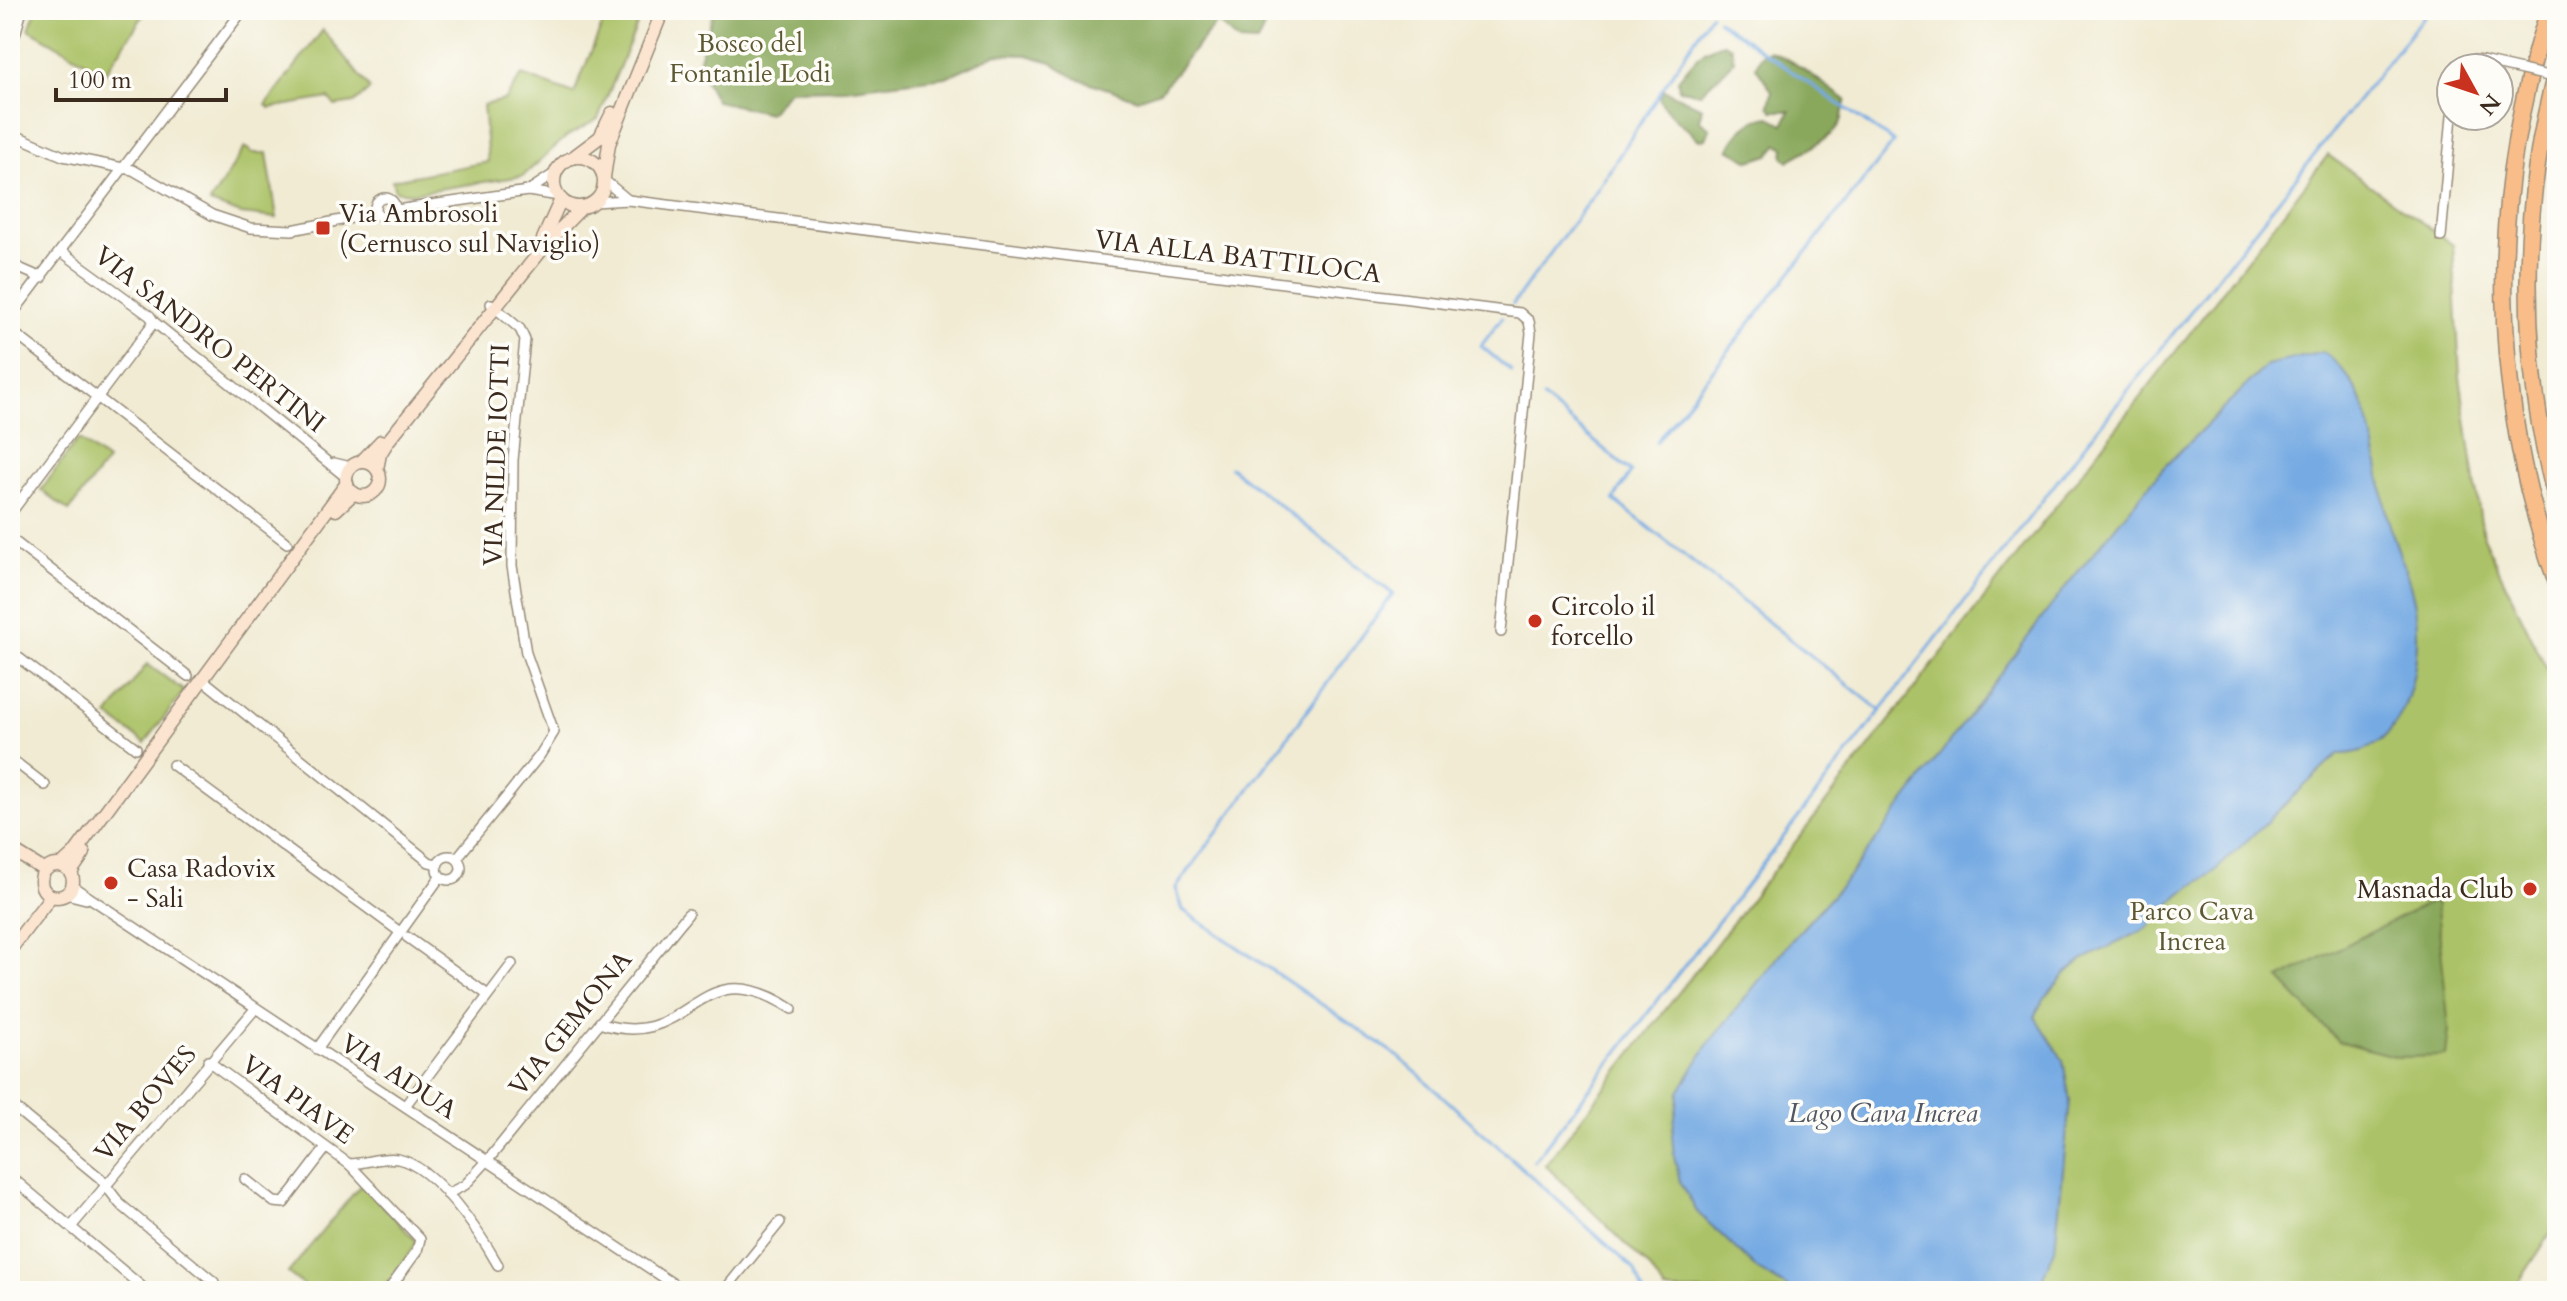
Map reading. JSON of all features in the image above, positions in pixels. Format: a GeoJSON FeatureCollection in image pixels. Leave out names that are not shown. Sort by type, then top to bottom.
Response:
{"type":"FeatureCollection","features":[{"type":"Feature","properties":{"kind":"highway"},"geometry":{"type":"LineString","coordinates":[[2549,10],[2526,94],[2510,181],[2504,242],[2504,324],[2520,459],[2557,583]]}},
{"type":"Feature","properties":{"kind":"highway"},"geometry":{"type":"LineString","coordinates":[[2557,69],[2535,178],[2530,256],[2535,383],[2557,501]]}},
{"type":"Feature","properties":{"kind":"street"},"geometry":{"type":"LineString","coordinates":[[10,53],[22,10]]}},
{"type":"Feature","properties":{"kind":"street"},"geometry":{"type":"LineString","coordinates":[[10,317],[243,10]]}},
{"type":"Feature","properties":{"kind":"street"},"geometry":{"type":"LineString","coordinates":[[528,191],[557,172],[604,132],[654,10]]}},
{"type":"Feature","properties":{"kind":"street"},"geometry":{"type":"LineString","coordinates":[[10,942],[47,893],[68,879],[205,682],[338,507],[352,476],[493,306],[600,195],[609,144],[663,10]]}},
{"type":"Feature","properties":{"kind":"street"},"geometry":{"type":"LineString","coordinates":[[2515,68],[2557,78]]}},
{"type":"Feature","properties":{"kind":"street"},"geometry":{"type":"LineString","coordinates":[[2441,237],[2451,132]]}},
{"type":"Feature","properties":{"kind":"street"},"geometry":{"type":"LineString","coordinates":[[10,133],[63,156],[125,168],[148,177],[212,215],[251,228],[292,230],[365,214],[376,209],[383,197],[398,206],[528,191],[588,204]]}},
{"type":"Feature","properties":{"kind":"street"},"geometry":{"type":"LineString","coordinates":[[572,158],[592,161],[604,178],[628,200]]}},
{"type":"Feature","properties":{"kind":"street"},"geometry":{"type":"LineString","coordinates":[[352,476],[367,496],[377,489],[380,483],[377,469],[383,448],[546,234],[560,197],[555,181],[557,172]]}},
{"type":"Feature","properties":{"kind":"street","name":"VIA ALLA BATTILOCA"},"geometry":{"type":"LineString","coordinates":[[588,204],[628,200],[1520,313],[1529,321],[1531,333],[1501,632]]}},
{"type":"Feature","properties":{"kind":"street"},"geometry":{"type":"LineString","coordinates":[[376,209],[386,218],[398,206]]}},
{"type":"Feature","properties":{"kind":"street","name":"VIA SANDRO PERTINI"},"geometry":{"type":"LineString","coordinates":[[62,252],[150,316],[352,476]]}},
{"type":"Feature","properties":{"kind":"street"},"geometry":{"type":"LineString","coordinates":[[10,264],[42,278]]}},
{"type":"Feature","properties":{"kind":"street","name":"VIA NILDE IOTTI"},"geometry":{"type":"LineString","coordinates":[[457,858],[554,738],[554,725],[534,685],[526,653],[511,552],[513,460],[525,340],[520,329],[493,306]]}},
{"type":"Feature","properties":{"kind":"street"},"geometry":{"type":"LineString","coordinates":[[10,514],[154,322]]}},
{"type":"Feature","properties":{"kind":"street"},"geometry":{"type":"LineString","coordinates":[[10,330],[287,543]]}},
{"type":"Feature","properties":{"kind":"street"},"geometry":{"type":"LineString","coordinates":[[352,476],[377,469]]}},
{"type":"Feature","properties":{"kind":"street"},"geometry":{"type":"LineString","coordinates":[[10,538],[188,676]]}},
{"type":"Feature","properties":{"kind":"street"},"geometry":{"type":"LineString","coordinates":[[10,651],[136,748]]}},
{"type":"Feature","properties":{"kind":"street"},"geometry":{"type":"LineString","coordinates":[[205,682],[429,862],[437,864]]}},
{"type":"Feature","properties":{"kind":"street"},"geometry":{"type":"LineString","coordinates":[[10,758],[45,785]]}},
{"type":"Feature","properties":{"kind":"street"},"geometry":{"type":"LineString","coordinates":[[173,765],[488,995]]}},
{"type":"Feature","properties":{"kind":"street"},"geometry":{"type":"LineString","coordinates":[[10,849],[44,870]]}},
{"type":"Feature","properties":{"kind":"street"},"geometry":{"type":"LineString","coordinates":[[437,864],[443,857],[457,858],[461,867],[458,876],[447,880],[440,877]]}},
{"type":"Feature","properties":{"kind":"street"},"geometry":{"type":"LineString","coordinates":[[317,1049],[403,934],[440,877],[437,864]]}},
{"type":"Feature","properties":{"kind":"street"},"geometry":{"type":"LineString","coordinates":[[47,893],[40,880],[44,870],[53,865],[68,879]]}},
{"type":"Feature","properties":{"kind":"street","name":"VIA ADUA"},"geometry":{"type":"LineString","coordinates":[[68,879],[89,899],[684,1291]]}},
{"type":"Feature","properties":{"kind":"street"},"geometry":{"type":"LineString","coordinates":[[10,950],[47,893]]}},
{"type":"Feature","properties":{"kind":"street","name":"VIA GEMONA"},"geometry":{"type":"LineString","coordinates":[[488,1160],[688,914]]}},
{"type":"Feature","properties":{"kind":"street"},"geometry":{"type":"LineString","coordinates":[[405,1106],[512,964]]}},
{"type":"Feature","properties":{"kind":"street"},"geometry":{"type":"LineString","coordinates":[[599,1023],[628,1030],[652,1027],[674,1019],[710,994],[733,987],[759,990],[792,1009]]}},
{"type":"Feature","properties":{"kind":"street","name":"VIA BOVES"},"geometry":{"type":"LineString","coordinates":[[71,1227],[255,1009]]}},
{"type":"Feature","properties":{"kind":"street","name":"VIA PIAVE"},"geometry":{"type":"LineString","coordinates":[[208,1061],[349,1164],[400,1160],[447,1194],[472,1223],[498,1265]]}},
{"type":"Feature","properties":{"kind":"street"},"geometry":{"type":"LineString","coordinates":[[10,1104],[105,1185],[120,1204],[214,1282]]}},
{"type":"Feature","properties":{"kind":"street"},"geometry":{"type":"LineString","coordinates":[[245,1179],[274,1202],[282,1203],[326,1148]]}},
{"type":"Feature","properties":{"kind":"street"},"geometry":{"type":"LineString","coordinates":[[447,1194],[460,1190],[488,1160]]}},
{"type":"Feature","properties":{"kind":"street"},"geometry":{"type":"LineString","coordinates":[[349,1164],[420,1239],[419,1248],[388,1291]]}},
{"type":"Feature","properties":{"kind":"street"},"geometry":{"type":"LineString","coordinates":[[10,1176],[147,1291]]}},
{"type":"Feature","properties":{"kind":"street"},"geometry":{"type":"LineString","coordinates":[[724,1291],[780,1222]]}},
{"type":"Feature","properties":{"kind":"green space"},"geometry":{"type":"Polygon","coordinates":[[[36,10],[147,10],[105,73],[29,29],[36,10]]]}},
{"type":"Feature","properties":{"kind":"green space"},"geometry":{"type":"Polygon","coordinates":[[[608,10],[643,10],[598,119],[566,137],[523,176],[412,193],[395,191],[392,180],[488,162],[483,105],[505,100],[522,75],[574,94],[608,10]]]}},
{"type":"Feature","properties":{"kind":"green space","name":"Bosco del Fontanile Lodi"},"geometry":{"type":"Polygon","coordinates":[[[714,10],[1272,10],[1257,43],[1239,42],[1217,22],[1160,91],[1137,99],[1076,78],[1051,62],[1027,55],[997,54],[946,77],[845,89],[789,90],[769,113],[716,101],[697,65],[714,10]]]}},
{"type":"Feature","properties":{"kind":"green space"},"geometry":{"type":"Polygon","coordinates":[[[323,30],[370,89],[354,103],[335,106],[329,98],[270,108],[266,105],[323,30]]]}},
{"type":"Feature","properties":{"kind":"green space"},"geometry":{"type":"Polygon","coordinates":[[[1724,43],[1731,47],[1734,60],[1726,69],[1701,93],[1679,90],[1678,80],[1693,62],[1709,48],[1724,43]]]}},
{"type":"Feature","properties":{"kind":"green space"},"geometry":{"type":"Polygon","coordinates":[[[1769,51],[1799,67],[1846,100],[1839,125],[1818,143],[1788,161],[1783,157],[1784,148],[1778,144],[1769,155],[1750,161],[1729,149],[1744,128],[1769,116],[1783,125],[1790,111],[1773,111],[1769,106],[1772,91],[1756,67],[1761,55],[1769,51]]]}},
{"type":"Feature","properties":{"kind":"green space"},"geometry":{"type":"Polygon","coordinates":[[[1664,90],[1702,108],[1699,120],[1710,128],[1705,139],[1699,140],[1666,109],[1659,97],[1664,90]]]}},
{"type":"Feature","properties":{"kind":"green space"},"geometry":{"type":"Polygon","coordinates":[[[245,147],[253,153],[267,153],[277,218],[241,214],[210,203],[245,147]]]}},
{"type":"Feature","properties":{"kind":"green space","name":"Parco Cava Increa"},"geometry":{"type":"Polygon","coordinates":[[[2328,155],[2453,245],[2460,377],[2483,537],[2557,690],[2557,1224],[2513,1291],[1665,1291],[1649,1267],[1545,1165],[2328,155]]]}},
{"type":"Feature","properties":{"kind":"green space"},"geometry":{"type":"Polygon","coordinates":[[[78,439],[107,461],[69,511],[41,490],[78,439]]]}},
{"type":"Feature","properties":{"kind":"green space"},"geometry":{"type":"Polygon","coordinates":[[[147,664],[184,691],[145,743],[108,716],[147,664]]]}},
{"type":"Feature","properties":{"kind":"green space"},"geometry":{"type":"Polygon","coordinates":[[[2436,899],[2449,1029],[2446,1056],[2397,1057],[2338,1041],[2279,979],[2436,899]]]}},
{"type":"Feature","properties":{"kind":"green space"},"geometry":{"type":"Polygon","coordinates":[[[362,1183],[416,1241],[414,1247],[382,1291],[311,1291],[288,1273],[362,1183]]]}},
{"type":"Feature","properties":{"kind":"water","name":"Lago Cava Increa"},"geometry":{"type":"Polygon","coordinates":[[[2323,352],[2341,368],[2364,406],[2376,450],[2388,518],[2414,600],[2417,647],[2414,673],[2408,698],[2397,721],[2382,739],[2363,750],[2338,754],[2214,872],[2180,894],[2146,929],[2082,960],[2043,1000],[2035,1017],[2063,1060],[2070,1101],[2055,1249],[2037,1291],[1793,1291],[1758,1270],[1697,1212],[1680,1181],[1674,1157],[1672,1135],[1679,1092],[1708,1044],[1790,942],[1846,880],[2063,590],[2163,468],[2267,365],[2323,352]]]}},
{"type":"Feature","properties":{"kind":"waterway"},"geometry":{"type":"LineString","coordinates":[[1534,1161],[2092,436],[2429,10]]}},
{"type":"Feature","properties":{"kind":"waterway"},"geometry":{"type":"LineString","coordinates":[[1513,304],[1597,190],[1711,14]]}},
{"type":"Feature","properties":{"kind":"waterway"},"geometry":{"type":"LineString","coordinates":[[1656,442],[1894,142],[1718,20]]}},
{"type":"Feature","properties":{"kind":"waterway"},"geometry":{"type":"LineString","coordinates":[[1502,318],[1481,346],[1512,372]]}},
{"type":"Feature","properties":{"kind":"waterway"},"geometry":{"type":"LineString","coordinates":[[1543,398],[1631,472],[1614,500],[1881,711]]}},
{"type":"Feature","properties":{"kind":"waterway"},"geometry":{"type":"LineString","coordinates":[[1230,467],[1393,594],[1176,888],[1183,910],[1399,1057],[1634,1269],[1643,1291]]}},
{"type":"Feature","properties":{"kind":"place","name":"Via Ambrosoli (Cernusco sul Naviglio)"},"geometry":{"type":"Point","coordinates":[323,228]}},
{"type":"Feature","properties":{"kind":"place","name":"Circolo il forcello"},"geometry":{"type":"Point","coordinates":[1535,621]}},
{"type":"Feature","properties":{"kind":"place","name":"Casa Radovix - Sali"},"geometry":{"type":"Point","coordinates":[111,883]}},
{"type":"Feature","properties":{"kind":"place","name":"Masnada Club"},"geometry":{"type":"Point","coordinates":[2530,889]}}]}
